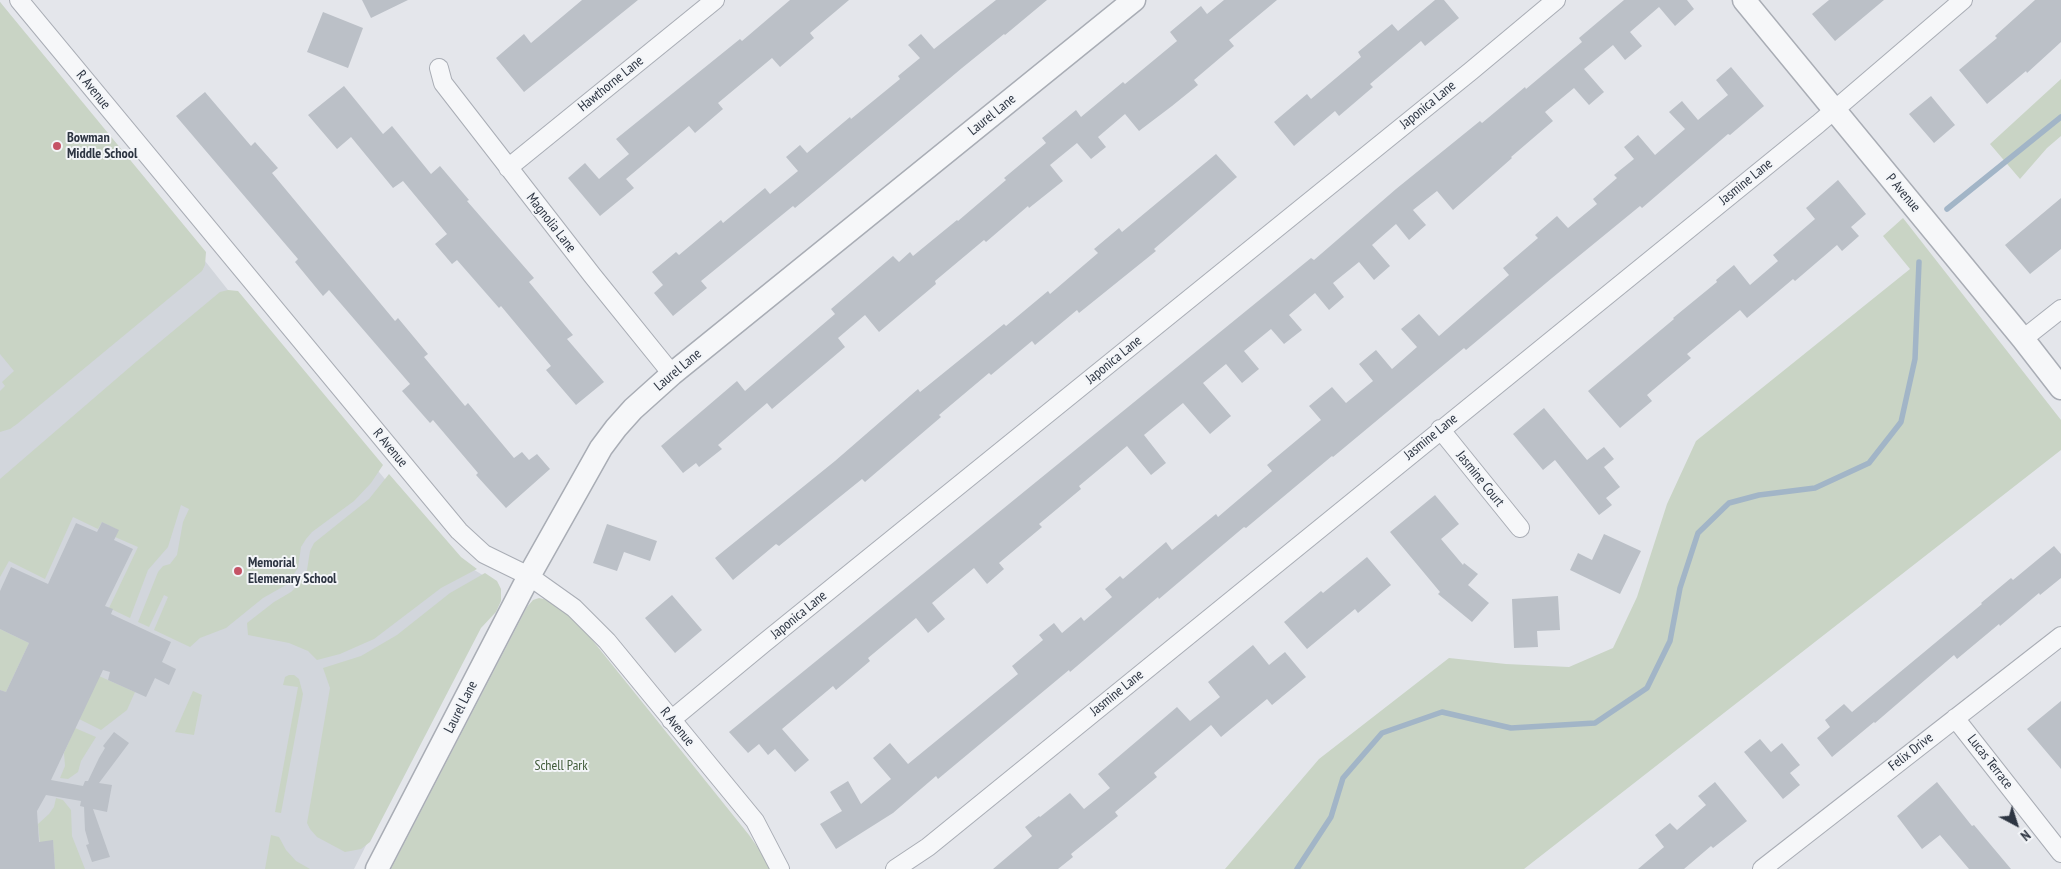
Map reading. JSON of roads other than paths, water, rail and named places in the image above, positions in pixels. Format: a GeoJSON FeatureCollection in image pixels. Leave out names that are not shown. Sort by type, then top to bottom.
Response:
{"type":"FeatureCollection","features":[{"type":"Feature","properties":{"kind":"street","name":"R Avenue"},"geometry":{"type":"LineString","coordinates":[[19,0],[458,531],[484,554],[529,576],[574,608],[590,623],[755,821],[780,869]]}},
{"type":"Feature","properties":{"kind":"street","name":"Hawthorne Lane"},"geometry":{"type":"LineString","coordinates":[[508,168],[715,0]]}},
{"type":"Feature","properties":{"kind":"street","name":"Laurel Lane"},"geometry":{"type":"LineString","coordinates":[[377,869],[529,576],[601,448],[633,409],[672,374],[1134,0]]}},
{"type":"Feature","properties":{"kind":"street","name":"Japonica Lane"},"geometry":{"type":"LineString","coordinates":[[671,720],[772,636],[1464,77],[1556,0]]}},
{"type":"Feature","properties":{"kind":"street","name":"P Avenue"},"geometry":{"type":"LineString","coordinates":[[1744,0],[2023,338],[2061,388]]}},
{"type":"Feature","properties":{"kind":"street","name":"Jasmine Lane"},"geometry":{"type":"LineString","coordinates":[[895,869],[928,847],[1834,111],[1963,0]]}},
{"type":"Feature","properties":{"kind":"street","name":"Magnolia Lane"},"geometry":{"type":"LineString","coordinates":[[439,68],[443,83],[592,275],[672,374]]}},
{"type":"Feature","properties":{"kind":"street"},"geometry":{"type":"LineString","coordinates":[[2023,338],[2061,309]]}},
{"type":"Feature","properties":{"kind":"street","name":"Jasmine Court"},"geometry":{"type":"LineString","coordinates":[[1440,430],[1520,528]]}},
{"type":"Feature","properties":{"kind":"street","name":"Felix Drive"},"geometry":{"type":"LineString","coordinates":[[1762,869],[2061,636]]}},
{"type":"Feature","properties":{"kind":"street","name":"Lucas Terrace"},"geometry":{"type":"LineString","coordinates":[[1955,718],[2061,853]]}},
{"type":"Feature","properties":{"kind":"waterway"},"geometry":{"type":"LineString","coordinates":[[1947,209],[2061,117]]}},
{"type":"Feature","properties":{"kind":"waterway"},"geometry":{"type":"LineString","coordinates":[[1297,869],[1331,817],[1343,778],[1382,733],[1442,712],[1511,728],[1595,723],[1647,688],[1670,641],[1680,588],[1698,533],[1729,503],[1759,495],[1815,488],[1869,463],[1901,422],[1915,359],[1919,262]]}},
{"type":"Feature","properties":{"kind":"place","name":"Bowman Middle School"},"geometry":{"type":"Point","coordinates":[57,146]}},
{"type":"Feature","properties":{"kind":"place","name":"Memorial Elemenary School"},"geometry":{"type":"Point","coordinates":[238,571]}},
{"type":"Feature","properties":{"kind":"park label","name":"Schell Park"},"geometry":{"type":"Point","coordinates":[561,766]}}]}
